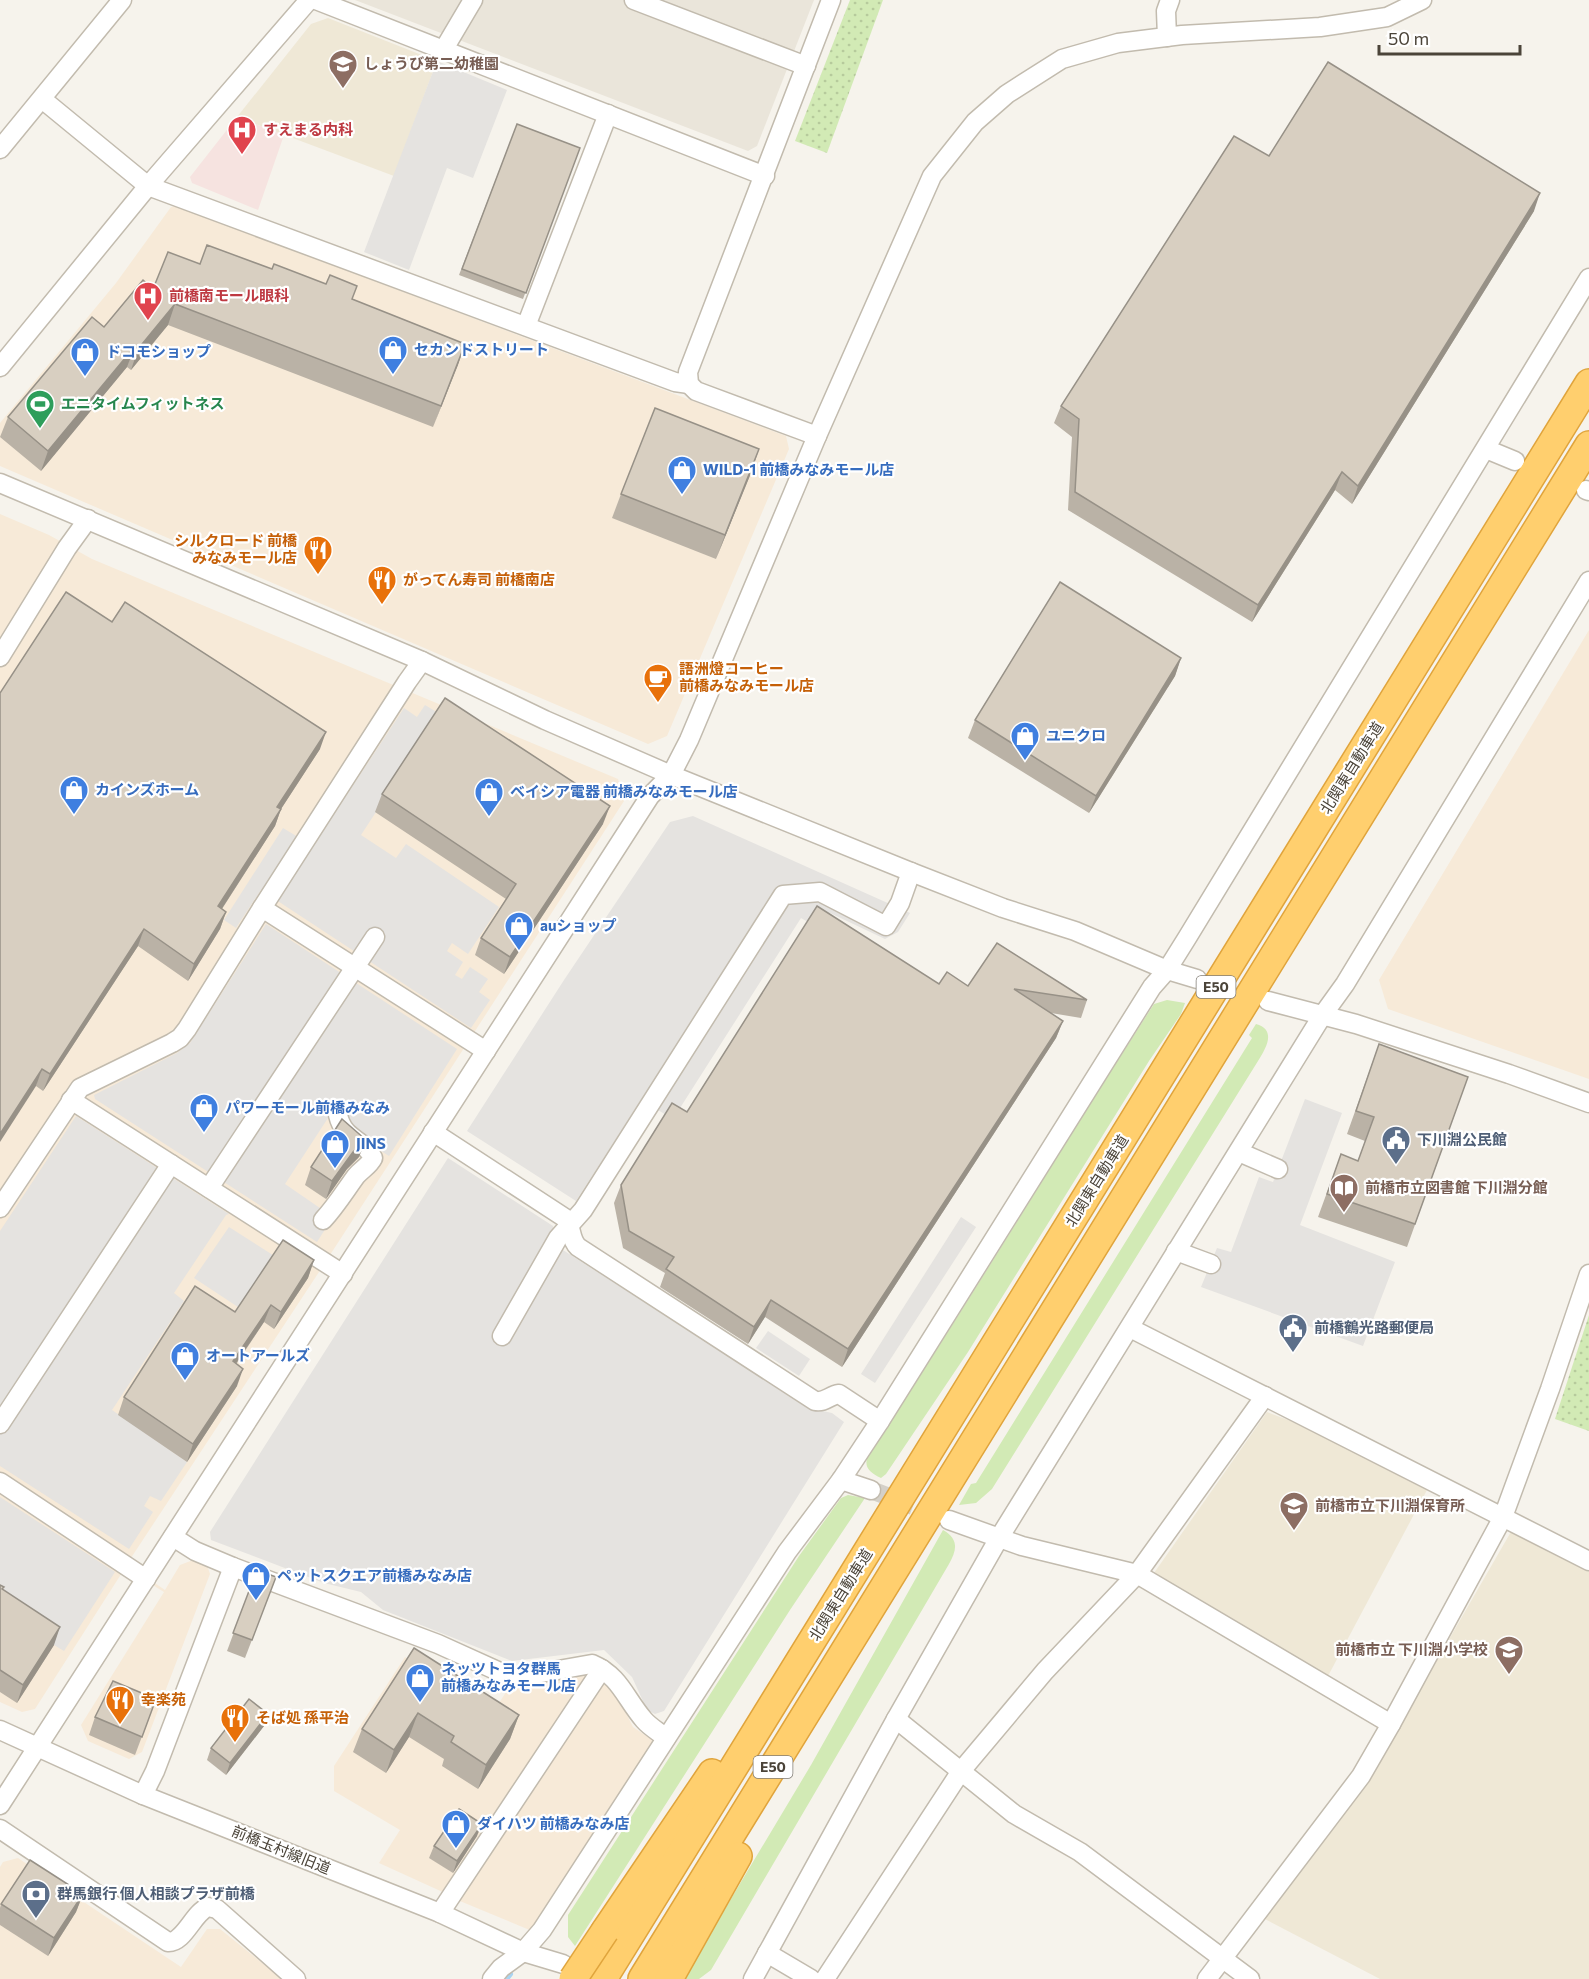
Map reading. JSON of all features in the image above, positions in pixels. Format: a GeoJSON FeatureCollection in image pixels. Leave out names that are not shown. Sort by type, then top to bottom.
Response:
{"type":"FeatureCollection","features":[{"type":"Feature","properties":{"kind":"highway","name":"北関東自動車道"},"geometry":{"type":"LineString","coordinates":[[615,1937],[686,1809],[843,1592],[1589,383]]}},
{"type":"Feature","properties":{"kind":"highway","name":"E50"},"geometry":{"type":"LineString","coordinates":[[667,1966],[888,1579],[1589,445]]}},
{"type":"Feature","properties":{"kind":"highway"},"geometry":{"type":"LineString","coordinates":[[568,1972],[615,1937]]}},
{"type":"Feature","properties":{"kind":"highway"},"geometry":{"type":"LineString","coordinates":[[603,1979],[615,1937]]}},
{"type":"Feature","properties":{"kind":"highway"},"geometry":{"type":"LineString","coordinates":[[642,1979],[667,1966]]}},
{"type":"Feature","properties":{"kind":"street"},"geometry":{"type":"LineString","coordinates":[[0,149],[122,0]]}},
{"type":"Feature","properties":{"kind":"street"},"geometry":{"type":"LineString","coordinates":[[0,367],[148,186],[309,0]]}},
{"type":"Feature","properties":{"kind":"street"},"geometry":{"type":"LineString","coordinates":[[316,0],[765,176]]}},
{"type":"Feature","properties":{"kind":"street"},"geometry":{"type":"LineString","coordinates":[[444,49],[473,0]]}},
{"type":"Feature","properties":{"kind":"street"},"geometry":{"type":"LineString","coordinates":[[634,0],[806,66]]}},
{"type":"Feature","properties":{"kind":"street"},"geometry":{"type":"LineString","coordinates":[[689,384],[688,372],[831,0]]}},
{"type":"Feature","properties":{"kind":"street"},"geometry":{"type":"LineString","coordinates":[[1167,37],[1166,11],[1170,0]]}},
{"type":"Feature","properties":{"kind":"street"},"geometry":{"type":"LineString","coordinates":[[0,1805],[650,796],[671,775],[932,176],[975,123],[1007,94],[1062,59],[1118,43],[1167,37],[1320,27],[1387,17],[1422,0]]}},
{"type":"Feature","properties":{"kind":"street"},"geometry":{"type":"LineString","coordinates":[[42,99],[148,186],[675,382],[689,384],[696,391],[817,436]]}},
{"type":"Feature","properties":{"kind":"street"},"geometry":{"type":"LineString","coordinates":[[526,327],[608,114]]}},
{"type":"Feature","properties":{"kind":"street"},"geometry":{"type":"LineString","coordinates":[[492,1979],[501,1968],[524,1952],[542,1930],[787,1552],[841,1480],[880,1421],[1152,987],[1167,970],[1589,278]]}},
{"type":"Feature","properties":{"kind":"street"},"geometry":{"type":"LineString","coordinates":[[1486,449],[1515,461]]}},
{"type":"Feature","properties":{"kind":"street"},"geometry":{"type":"LineString","coordinates":[[0,483],[422,661],[545,720],[671,775],[1003,908],[1075,931],[1167,970],[1197,979]]}},
{"type":"Feature","properties":{"kind":"street"},"geometry":{"type":"LineString","coordinates":[[0,657],[67,548],[88,519]]}},
{"type":"Feature","properties":{"kind":"street"},"geometry":{"type":"LineString","coordinates":[[753,1979],[999,1538],[1322,1016],[1345,984],[1589,581]]}},
{"type":"Feature","properties":{"kind":"street"},"geometry":{"type":"LineString","coordinates":[[0,1208],[80,1088],[180,1038],[422,661]]}},
{"type":"Feature","properties":{"kind":"street"},"geometry":{"type":"LineString","coordinates":[[502,1336],[558,1238],[584,1210],[783,895],[820,892],[886,926],[900,903],[911,872]]}},
{"type":"Feature","properties":{"kind":"street"},"geometry":{"type":"LineString","coordinates":[[262,908],[486,1051]]}},
{"type":"Feature","properties":{"kind":"street"},"geometry":{"type":"LineString","coordinates":[[209,1188],[375,937]]}},
{"type":"Feature","properties":{"kind":"street"},"geometry":{"type":"LineString","coordinates":[[1268,1001],[1356,1024],[1589,1103]]}},
{"type":"Feature","properties":{"kind":"street"},"geometry":{"type":"LineString","coordinates":[[71,1100],[343,1274]]}},
{"type":"Feature","properties":{"kind":"street"},"geometry":{"type":"LineString","coordinates":[[323,1220],[337,1206],[358,1174],[369,1165],[373,1158],[369,1150],[345,1132],[338,1115]]}},
{"type":"Feature","properties":{"kind":"street"},"geometry":{"type":"LineString","coordinates":[[433,1132],[565,1218],[570,1226],[572,1239],[578,1247],[815,1401],[825,1401],[832,1395],[839,1394],[880,1421]]}},
{"type":"Feature","properties":{"kind":"street"},"geometry":{"type":"LineString","coordinates":[[1239,1152],[1278,1169]]}},
{"type":"Feature","properties":{"kind":"street"},"geometry":{"type":"LineString","coordinates":[[0,1424],[171,1164]]}},
{"type":"Feature","properties":{"kind":"street"},"geometry":{"type":"LineString","coordinates":[[1176,1251],[1210,1264]]}},
{"type":"Feature","properties":{"kind":"street"},"geometry":{"type":"LineString","coordinates":[[1207,1979],[1360,1776],[1391,1724],[1503,1517],[1589,1274]]}},
{"type":"Feature","properties":{"kind":"street"},"geometry":{"type":"LineString","coordinates":[[1130,1328],[1589,1561]]}},
{"type":"Feature","properties":{"kind":"street"},"geometry":{"type":"LineString","coordinates":[[825,1979],[961,1771],[1045,1671],[1137,1574],[1265,1396]]}},
{"type":"Feature","properties":{"kind":"street"},"geometry":{"type":"LineString","coordinates":[[841,1480],[871,1490]]}},
{"type":"Feature","properties":{"kind":"street"},"geometry":{"type":"LineString","coordinates":[[0,1482],[146,1579]]}},
{"type":"Feature","properties":{"kind":"street"},"geometry":{"type":"LineString","coordinates":[[949,1520],[999,1538],[1137,1574],[1391,1724]]}},
{"type":"Feature","properties":{"kind":"street"},"geometry":{"type":"LineString","coordinates":[[173,1537],[195,1551],[233,1567],[438,1644],[513,1678],[592,1664],[602,1669],[621,1686],[645,1722],[666,1738]]}},
{"type":"Feature","properties":{"kind":"street"},"geometry":{"type":"LineString","coordinates":[[143,1795],[155,1771],[233,1567]]}},
{"type":"Feature","properties":{"kind":"street"},"geometry":{"type":"LineString","coordinates":[[440,1913],[602,1669]]}},
{"type":"Feature","properties":{"kind":"street"},"geometry":{"type":"LineString","coordinates":[[896,1719],[1014,1814],[1080,1852],[1250,1979]]}},
{"type":"Feature","properties":{"kind":"street","name":"前橋玉村線旧道"},"geometry":{"type":"LineString","coordinates":[[0,1730],[143,1795],[440,1913],[568,1972]]}},
{"type":"Feature","properties":{"kind":"street"},"geometry":{"type":"LineString","coordinates":[[0,1829],[168,1942],[177,1940],[201,1911],[208,1907],[217,1909],[296,1979]]}},
{"type":"Feature","properties":{"kind":"street"},"geometry":{"type":"LineString","coordinates":[[767,1953],[812,1979]]}},
{"type":"Feature","properties":{"kind":"shaded area"},"geometry":{"type":"Polygon","coordinates":[[[355,0],[814,0],[757,146],[748,151],[355,0]]]}},
{"type":"Feature","properties":{"kind":"shaded area","name":"しょうび第二幼稚園"},"geometry":{"type":"Polygon","coordinates":[[[328,18],[437,61],[394,176],[237,117],[311,24],[328,18]]]}},
{"type":"Feature","properties":{"kind":"shaded area"},"geometry":{"type":"Polygon","coordinates":[[[437,61],[507,90],[473,178],[447,168],[409,270],[364,252],[437,61]]]}},
{"type":"Feature","properties":{"kind":"shaded area","name":"すえまる内科"},"geometry":{"type":"Polygon","coordinates":[[[237,117],[284,135],[258,210],[192,183],[190,177],[237,117]]]}},
{"type":"Feature","properties":{"kind":"shaded area"},"geometry":{"type":"Polygon","coordinates":[[[176,206],[786,436],[789,449],[667,736],[648,744],[0,466],[0,423],[116,283],[171,207],[176,206]]]}},
{"type":"Feature","properties":{"kind":"shaded area","name":"パワーモール前橋みなみ"},"geometry":{"type":"Polygon","coordinates":[[[0,514],[49,535],[92,559],[618,779],[624,801],[127,1564],[165,1590],[180,1565],[193,1560],[207,1565],[210,1574],[142,1752],[129,1759],[88,1741],[81,1725],[164,1592],[125,1568],[35,1709],[22,1712],[0,1702],[0,514]]]}},
{"type":"Feature","properties":{"kind":"shaded area"},"geometry":{"type":"Polygon","coordinates":[[[1589,630],[1589,1079],[1388,1009],[1379,980],[1589,630]]]}},
{"type":"Feature","properties":{"kind":"shaded area"},"geometry":{"type":"Polygon","coordinates":[[[425,705],[440,714],[361,835],[396,858],[406,844],[499,907],[468,954],[452,943],[447,951],[463,962],[455,975],[462,979],[470,967],[488,979],[479,992],[490,1000],[471,1028],[261,890],[236,928],[224,920],[283,828],[313,846],[404,708],[417,717],[425,705]]]}},
{"type":"Feature","properties":{"kind":"shaded area"},"geometry":{"type":"Polygon","coordinates":[[[693,816],[910,913],[898,932],[885,939],[830,913],[818,928],[801,918],[673,1119],[641,1100],[576,1201],[467,1131],[564,980],[670,822],[693,816]]]}},
{"type":"Feature","properties":{"kind":"shaded area"},"geometry":{"type":"Polygon","coordinates":[[[266,924],[457,1049],[389,1156],[328,1118],[285,1184],[333,1217],[317,1242],[95,1099],[94,1095],[177,1053],[190,1043],[266,924]]]}},
{"type":"Feature","properties":{"kind":"shaded area"},"geometry":{"type":"Polygon","coordinates":[[[1305,1099],[1342,1113],[1300,1225],[1395,1262],[1363,1346],[1201,1287],[1217,1248],[1231,1252],[1259,1177],[1273,1182],[1305,1099]]]}},
{"type":"Feature","properties":{"kind":"shaded area"},"geometry":{"type":"Polygon","coordinates":[[[76,1116],[229,1214],[226,1215],[174,1293],[184,1301],[112,1410],[187,1462],[161,1501],[150,1496],[144,1506],[153,1512],[129,1549],[0,1466],[0,1231],[76,1116]]]}},
{"type":"Feature","properties":{"kind":"shaded area"},"geometry":{"type":"Polygon","coordinates":[[[448,1158],[553,1226],[563,1250],[809,1408],[832,1413],[844,1422],[664,1711],[655,1714],[647,1710],[632,1677],[604,1650],[512,1661],[383,1610],[361,1592],[324,1583],[211,1540],[210,1532],[448,1158]]]}},
{"type":"Feature","properties":{"kind":"shaded area"},"geometry":{"type":"Polygon","coordinates":[[[961,1217],[976,1227],[875,1383],[861,1374],[961,1217]]]}},
{"type":"Feature","properties":{"kind":"shaded area"},"geometry":{"type":"Polygon","coordinates":[[[229,1227],[276,1257],[241,1309],[194,1278],[229,1227]]]}},
{"type":"Feature","properties":{"kind":"shaded area"},"geometry":{"type":"Polygon","coordinates":[[[768,1331],[810,1359],[799,1376],[756,1348],[768,1331]]]}},
{"type":"Feature","properties":{"kind":"shaded area","name":"前橋市立下川淵保育所"},"geometry":{"type":"Polygon","coordinates":[[[1267,1412],[1304,1426],[1427,1490],[1328,1676],[1154,1573],[1267,1412]]]}},
{"type":"Feature","properties":{"kind":"shaded area"},"geometry":{"type":"Polygon","coordinates":[[[0,1497],[115,1572],[64,1651],[54,1645],[0,1589],[0,1497]]]}},
{"type":"Feature","properties":{"kind":"shaded area","name":"前橋市立 下川淵小学校"},"geometry":{"type":"Polygon","coordinates":[[[1512,1530],[1589,1571],[1589,1979],[1380,1979],[1263,1918],[1368,1780],[1512,1530]]]}},
{"type":"Feature","properties":{"kind":"shaded area"},"geometry":{"type":"Polygon","coordinates":[[[405,1657],[493,1712],[510,1686],[590,1673],[447,1894],[379,1863],[400,1830],[334,1791],[334,1766],[405,1657]]]}},
{"type":"Feature","properties":{"kind":"shaded area"},"geometry":{"type":"Polygon","coordinates":[[[599,1680],[616,1693],[633,1727],[651,1739],[653,1743],[532,1931],[455,1899],[599,1680]]]}},
{"type":"Feature","properties":{"kind":"shaded area"},"geometry":{"type":"Polygon","coordinates":[[[18,1858],[181,1967],[207,1929],[220,1929],[282,1979],[0,1979],[0,1867],[3,1862],[18,1858]]]}},
{"type":"Feature","properties":{"kind":"green space"},"geometry":{"type":"Polygon","coordinates":[[[850,0],[883,0],[827,153],[795,141],[850,0]]]}},
{"type":"Feature","properties":{"kind":"green space"},"geometry":{"type":"Polygon","coordinates":[[[1167,1000],[1185,1003],[1181,1014],[1149,1061],[968,1352],[886,1474],[881,1478],[876,1476],[867,1464],[870,1452],[1154,1004],[1167,1000]]]}},
{"type":"Feature","properties":{"kind":"green space"},"geometry":{"type":"Polygon","coordinates":[[[1256,1024],[1266,1030],[1268,1035],[1258,1061],[992,1489],[976,1503],[959,1505],[971,1484],[976,1483],[1252,1038],[1249,1035],[1256,1024]]]}},
{"type":"Feature","properties":{"kind":"green space"},"geometry":{"type":"Polygon","coordinates":[[[1589,1315],[1589,1431],[1555,1419],[1589,1315]]]}},
{"type":"Feature","properties":{"kind":"green space"},"geometry":{"type":"Polygon","coordinates":[[[848,1495],[865,1498],[790,1610],[575,1946],[568,1937],[568,1915],[799,1556],[841,1498],[848,1495]]]}},
{"type":"Feature","properties":{"kind":"green space"},"geometry":{"type":"Polygon","coordinates":[[[943,1530],[952,1537],[955,1545],[949,1564],[711,1970],[699,1979],[683,1979],[811,1765],[943,1530]]]}},
{"type":"Feature","properties":{"kind":"building"},"geometry":{"type":"Polygon","coordinates":[[[1328,62],[1540,193],[1358,486],[1342,472],[1258,605],[1075,492],[1079,419],[1061,406],[1234,136],[1269,156],[1328,62]]]}},
{"type":"Feature","properties":{"kind":"building"},"geometry":{"type":"Polygon","coordinates":[[[517,124],[580,148],[526,293],[462,269],[517,124]]]}},
{"type":"Feature","properties":{"kind":"building"},"geometry":{"type":"Polygon","coordinates":[[[207,245],[272,269],[274,264],[326,284],[330,275],[357,286],[352,299],[465,344],[441,406],[175,304],[138,349],[135,346],[48,451],[8,417],[92,317],[104,327],[143,280],[153,289],[168,252],[200,264],[207,245]]]}},
{"type":"Feature","properties":{"kind":"building","name":"WILD-1 前橋みなみモール店"},"geometry":{"type":"Polygon","coordinates":[[[655,408],[759,449],[725,535],[621,494],[655,408]]]}},
{"type":"Feature","properties":{"kind":"building"},"geometry":{"type":"Polygon","coordinates":[[[1060,582],[1181,658],[1096,796],[975,720],[1060,582]]]}},
{"type":"Feature","properties":{"kind":"building"},"geometry":{"type":"Polygon","coordinates":[[[66,592],[112,622],[125,602],[326,732],[277,807],[281,809],[218,906],[226,912],[194,964],[144,929],[50,1074],[42,1069],[0,1134],[0,693],[66,592]]]}},
{"type":"Feature","properties":{"kind":"building","name":"ベイシア電器 前橋みなみモール店"},"geometry":{"type":"Polygon","coordinates":[[[445,698],[610,806],[510,957],[481,938],[516,884],[382,794],[445,698]]]}},
{"type":"Feature","properties":{"kind":"building"},"geometry":{"type":"Polygon","coordinates":[[[817,906],[939,984],[947,972],[968,986],[997,943],[1087,1000],[1014,989],[1063,1021],[848,1349],[771,1300],[754,1327],[666,1269],[674,1257],[629,1231],[621,1185],[672,1103],[687,1112],[817,906]]]}},
{"type":"Feature","properties":{"kind":"building","name":"下川淵公民館"},"geometry":{"type":"Polygon","coordinates":[[[1379,1044],[1468,1077],[1415,1224],[1327,1194],[1341,1154],[1358,1161],[1374,1117],[1356,1111],[1379,1044]]]}},
{"type":"Feature","properties":{"kind":"building"},"geometry":{"type":"Polygon","coordinates":[[[342,1119],[366,1140],[353,1152],[332,1181],[311,1167],[342,1119]]]}},
{"type":"Feature","properties":{"kind":"building","name":"オートアールズ"},"geometry":{"type":"Polygon","coordinates":[[[283,1240],[314,1260],[281,1312],[271,1305],[233,1361],[243,1369],[193,1444],[124,1397],[195,1286],[235,1312],[283,1240]]]}},
{"type":"Feature","properties":{"kind":"building"},"geometry":{"type":"Polygon","coordinates":[[[257,1570],[276,1577],[252,1640],[233,1633],[257,1570]]]}},
{"type":"Feature","properties":{"kind":"building"},"geometry":{"type":"Polygon","coordinates":[[[0,1585],[4,1587],[2,1589],[60,1627],[23,1685],[0,1670],[0,1585]]]}},
{"type":"Feature","properties":{"kind":"building"},"geometry":{"type":"Polygon","coordinates":[[[414,1648],[519,1715],[486,1765],[451,1742],[454,1736],[418,1713],[394,1750],[362,1729],[414,1648]]]}},
{"type":"Feature","properties":{"kind":"building"},"geometry":{"type":"Polygon","coordinates":[[[113,1681],[156,1699],[142,1737],[95,1717],[113,1681]]]}},
{"type":"Feature","properties":{"kind":"building","name":"そば処 孫平治"},"geometry":{"type":"Polygon","coordinates":[[[249,1699],[268,1714],[230,1763],[211,1748],[249,1699]]]}},
{"type":"Feature","properties":{"kind":"building"},"geometry":{"type":"Polygon","coordinates":[[[459,1809],[482,1824],[457,1861],[434,1846],[459,1809]]]}},
{"type":"Feature","properties":{"kind":"building"},"geometry":{"type":"Polygon","coordinates":[[[30,1860],[83,1894],[54,1938],[1,1904],[30,1860]]]}},
{"type":"Feature","properties":{"kind":"waterway"},"geometry":{"type":"LineString","coordinates":[[506,1979],[510,1974]]}},
{"type":"Feature","properties":{"kind":"tunnel"},"geometry":{"type":"LineString","coordinates":[[871,1490],[939,1516]]}},
{"type":"Feature","properties":{"kind":"place","name":"しょうび第二幼稚園"},"geometry":{"type":"Point","coordinates":[343,90]}},
{"type":"Feature","properties":{"kind":"place","name":"すえまる内科"},"geometry":{"type":"Point","coordinates":[242,156]}},
{"type":"Feature","properties":{"kind":"place","name":"前橋南モール眼科"},"geometry":{"type":"Point","coordinates":[148,322]}},
{"type":"Feature","properties":{"kind":"place","name":"セカンドストリート"},"geometry":{"type":"Point","coordinates":[393,376]}},
{"type":"Feature","properties":{"kind":"place","name":"ドコモショップ"},"geometry":{"type":"Point","coordinates":[85,378]}},
{"type":"Feature","properties":{"kind":"place","name":"エニタイムフィットネス"},"geometry":{"type":"Point","coordinates":[40,430]}},
{"type":"Feature","properties":{"kind":"place","name":"WILD-1 前橋みなみモール店"},"geometry":{"type":"Point","coordinates":[682,496]}},
{"type":"Feature","properties":{"kind":"place","name":"シルクロード 前橋 みなみモール店"},"geometry":{"type":"Point","coordinates":[318,576]}},
{"type":"Feature","properties":{"kind":"place","name":"がってん寿司 前橋南店"},"geometry":{"type":"Point","coordinates":[382,606]}},
{"type":"Feature","properties":{"kind":"place","name":"語洲燈コーヒー 前橋みなみモール店"},"geometry":{"type":"Point","coordinates":[658,704]}},
{"type":"Feature","properties":{"kind":"place","name":"ユニクロ"},"geometry":{"type":"Point","coordinates":[1025,762]}},
{"type":"Feature","properties":{"kind":"place","name":"カインズホーム"},"geometry":{"type":"Point","coordinates":[74,816]}},
{"type":"Feature","properties":{"kind":"place","name":"ベイシア電器 前橋みなみモール店"},"geometry":{"type":"Point","coordinates":[489,818]}},
{"type":"Feature","properties":{"kind":"place","name":"auショップ"},"geometry":{"type":"Point","coordinates":[519,952]}},
{"type":"Feature","properties":{"kind":"place","name":"パワーモール前橋みなみ"},"geometry":{"type":"Point","coordinates":[204,1134]}},
{"type":"Feature","properties":{"kind":"place","name":"下川淵公民館"},"geometry":{"type":"Point","coordinates":[1396,1166]}},
{"type":"Feature","properties":{"kind":"place","name":"JINS"},"geometry":{"type":"Point","coordinates":[335,1170]}},
{"type":"Feature","properties":{"kind":"place","name":"前橋市立図書館 下川淵分館"},"geometry":{"type":"Point","coordinates":[1344,1214]}},
{"type":"Feature","properties":{"kind":"place","name":"前橋鶴光路郵便局"},"geometry":{"type":"Point","coordinates":[1293,1354]}},
{"type":"Feature","properties":{"kind":"place","name":"オートアールズ"},"geometry":{"type":"Point","coordinates":[185,1382]}},
{"type":"Feature","properties":{"kind":"place","name":"前橋市立下川淵保育所"},"geometry":{"type":"Point","coordinates":[1294,1532]}},
{"type":"Feature","properties":{"kind":"place","name":"ペットスクエア前橋みなみ店"},"geometry":{"type":"Point","coordinates":[256,1602]}},
{"type":"Feature","properties":{"kind":"place","name":"前橋市立 下川淵小学校"},"geometry":{"type":"Point","coordinates":[1509,1676]}},
{"type":"Feature","properties":{"kind":"place","name":"ネッツトヨタ群馬 前橋みなみモール店"},"geometry":{"type":"Point","coordinates":[420,1704]}},
{"type":"Feature","properties":{"kind":"place","name":"幸楽苑"},"geometry":{"type":"Point","coordinates":[120,1726]}},
{"type":"Feature","properties":{"kind":"place","name":"そば処 孫平治"},"geometry":{"type":"Point","coordinates":[235,1744]}},
{"type":"Feature","properties":{"kind":"place","name":"ダイハツ 前橋みなみ店"},"geometry":{"type":"Point","coordinates":[456,1850]}},
{"type":"Feature","properties":{"kind":"place","name":"群馬銀行 個人相談プラザ前橋"},"geometry":{"type":"Point","coordinates":[36,1920]}}]}
